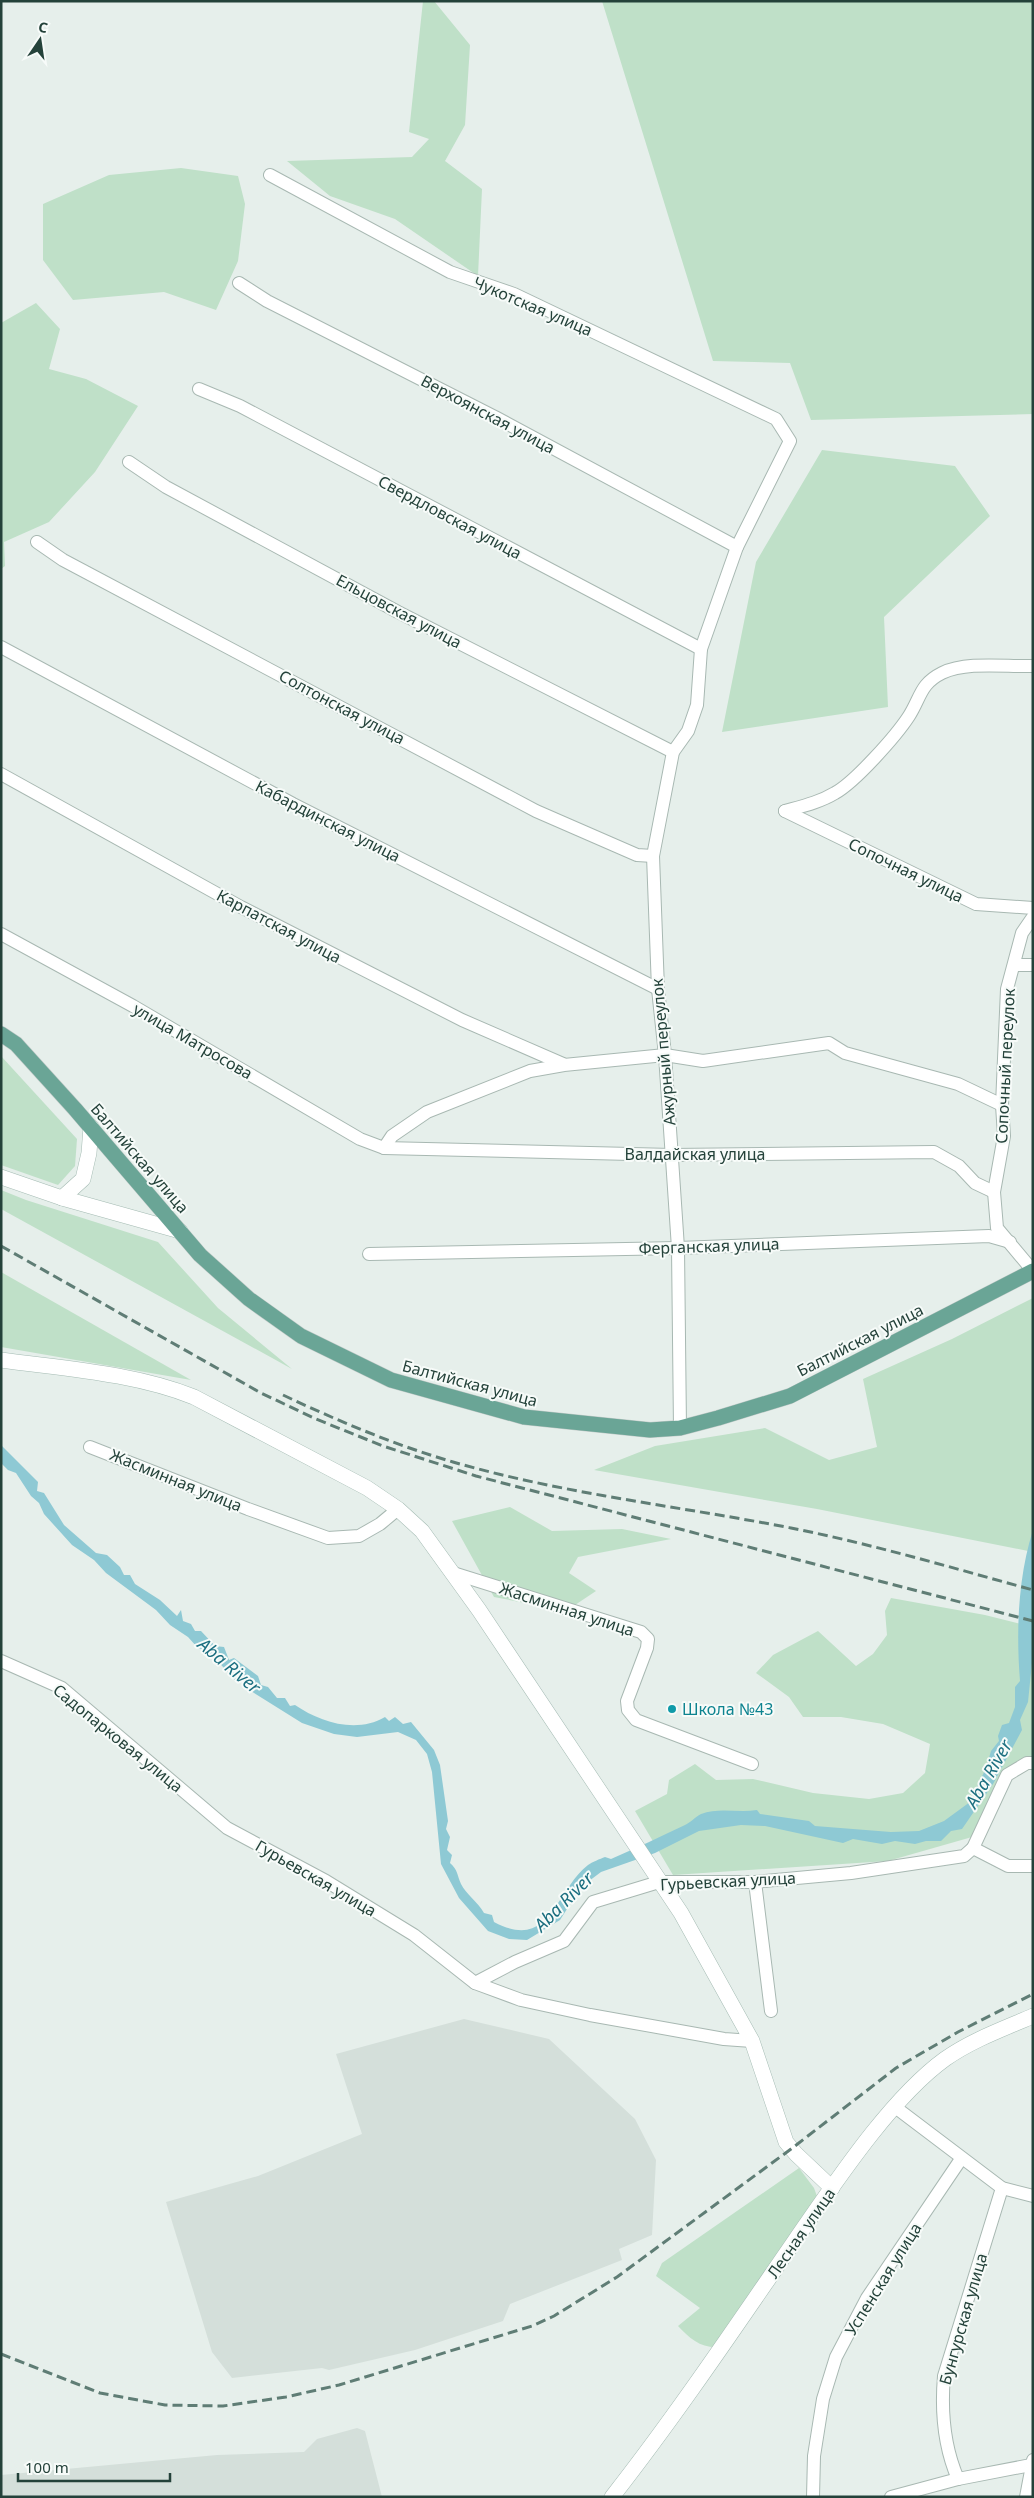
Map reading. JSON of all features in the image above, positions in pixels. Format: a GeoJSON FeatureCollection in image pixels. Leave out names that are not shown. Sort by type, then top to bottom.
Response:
{"type":"FeatureCollection","features":[{"type":"Feature","properties":{"kind":"main road","name":"Балтийская улица"},"geometry":{"type":"LineString","coordinates":[[1,1033],[16,1044],[91,1127],[200,1255],[249,1299],[301,1336],[391,1380],[524,1417],[650,1430],[680,1428],[790,1396],[1033,1271]]}},
{"type":"Feature","properties":{"kind":"main road"},"geometry":{"type":"LineString","coordinates":[[62,1198],[82,1179],[89,1153],[91,1127]]}},
{"type":"Feature","properties":{"kind":"main road"},"geometry":{"type":"LineString","coordinates":[[1,1177],[62,1198],[180,1231]]}},
{"type":"Feature","properties":{"kind":"main road"},"geometry":{"type":"LineString","coordinates":[[1,1360],[128,1378],[169,1387],[194,1397],[358,1484],[398,1508],[422,1531],[453,1573],[681,1913],[752,2041],[786,2142],[832,2188]]}},
{"type":"Feature","properties":{"kind":"main road","name":"Лесная улица"},"geometry":{"type":"LineString","coordinates":[[612,2497],[672,2418],[832,2188],[895,2107],[944,2060],[970,2043],[1033,2016]]}},
{"type":"Feature","properties":{"kind":"street","name":"Чукотская улица"},"geometry":{"type":"LineString","coordinates":[[270,175],[450,272],[514,294],[776,419],[790,441],[737,547]]}},
{"type":"Feature","properties":{"kind":"street","name":"Верхоянская улица"},"geometry":{"type":"LineString","coordinates":[[239,283],[267,301],[495,417],[737,547]]}},
{"type":"Feature","properties":{"kind":"street","name":"Свердловская улица"},"geometry":{"type":"LineString","coordinates":[[199,389],[240,406],[701,649]]}},
{"type":"Feature","properties":{"kind":"street","name":"Ельцовская улица"},"geometry":{"type":"LineString","coordinates":[[129,462],[166,487],[398,612],[673,752]]}},
{"type":"Feature","properties":{"kind":"street","name":"Солтонская улица"},"geometry":{"type":"LineString","coordinates":[[37,542],[63,560],[536,811],[637,855],[653,856]]}},
{"type":"Feature","properties":{"kind":"street"},"geometry":{"type":"LineString","coordinates":[[673,752],[688,731],[697,705],[701,649],[737,547]]}},
{"type":"Feature","properties":{"kind":"street","name":"Кабардинская улица"},"geometry":{"type":"LineString","coordinates":[[1,647],[293,804],[658,989]]}},
{"type":"Feature","properties":{"kind":"street","name":"Сопочная улица"},"geometry":{"type":"LineString","coordinates":[[1033,666],[976,666],[944,672],[925,684],[908,716],[881,749],[837,792],[818,801],[785,811],[976,904],[1033,908]]}},
{"type":"Feature","properties":{"kind":"street","name":"Ажурный переулок"},"geometry":{"type":"LineString","coordinates":[[673,752],[653,856],[658,989],[665,1056],[678,1248],[680,1428]]}},
{"type":"Feature","properties":{"kind":"street","name":"Карпатская улица"},"geometry":{"type":"LineString","coordinates":[[1,774],[250,911],[462,1020],[564,1065]]}},
{"type":"Feature","properties":{"kind":"street","name":"Сопочный переулок"},"geometry":{"type":"LineString","coordinates":[[1010,1242],[997,1228],[994,1192],[1004,1136],[1002,1105],[1007,989],[1015,965],[1022,933],[1033,917]]}},
{"type":"Feature","properties":{"kind":"street","name":"улица Матросова"},"geometry":{"type":"LineString","coordinates":[[1,934],[133,1006],[360,1139],[384,1148]]}},
{"type":"Feature","properties":{"kind":"street","name":"Сопочный переулок"},"geometry":{"type":"LineString","coordinates":[[1015,965],[1033,966]]}},
{"type":"Feature","properties":{"kind":"street","name":"Карпатская улица"},"geometry":{"type":"LineString","coordinates":[[384,1148],[392,1136],[427,1112],[530,1071],[564,1065],[665,1056],[703,1061],[829,1042],[845,1053],[958,1084],[1002,1105]]}},
{"type":"Feature","properties":{"kind":"street","name":"Валдайская улица"},"geometry":{"type":"LineString","coordinates":[[384,1148],[672,1155],[934,1152],[960,1166],[975,1183],[994,1192]]}},
{"type":"Feature","properties":{"kind":"street","name":"Ферганская улица"},"geometry":{"type":"LineString","coordinates":[[369,1254],[678,1248],[990,1236],[1010,1242]]}},
{"type":"Feature","properties":{"kind":"street"},"geometry":{"type":"LineString","coordinates":[[1010,1242],[1033,1271]]}},
{"type":"Feature","properties":{"kind":"street","name":"Жасминная улица"},"geometry":{"type":"LineString","coordinates":[[90,1447],[328,1538],[359,1536],[380,1524],[398,1508]]}},
{"type":"Feature","properties":{"kind":"street","name":"Жасминная улица"},"geometry":{"type":"LineString","coordinates":[[453,1573],[641,1632],[648,1638],[648,1648],[627,1701],[631,1715],[636,1720],[752,1764]]}},
{"type":"Feature","properties":{"kind":"street","name":"Садопарковая улица"},"geometry":{"type":"LineString","coordinates":[[1,1661],[62,1688],[228,1828]]}},
{"type":"Feature","properties":{"kind":"street"},"geometry":{"type":"LineString","coordinates":[[1033,1763],[1027,1763],[1007,1775],[973,1848],[1008,1866],[1033,1866]]}},
{"type":"Feature","properties":{"kind":"street","name":"Гурьевская улица"},"geometry":{"type":"LineString","coordinates":[[228,1828],[326,1881],[414,1935],[475,1983],[522,2000],[590,2015],[715,2038],[752,2041]]}},
{"type":"Feature","properties":{"kind":"street","name":"Гурьевская улица"},"geometry":{"type":"LineString","coordinates":[[475,1983],[515,1962],[564,1941],[593,1902],[656,1878],[755,1882],[851,1873],[964,1856],[973,1848]]}},
{"type":"Feature","properties":{"kind":"street"},"geometry":{"type":"LineString","coordinates":[[755,1882],[771,2011]]}},
{"type":"Feature","properties":{"kind":"street"},"geometry":{"type":"LineString","coordinates":[[895,2107],[961,2159],[1002,2188],[1033,2196]]}},
{"type":"Feature","properties":{"kind":"street","name":"Успенская улица"},"geometry":{"type":"LineString","coordinates":[[813,2497],[814,2456],[822,2408],[836,2356],[867,2298],[961,2159]]}},
{"type":"Feature","properties":{"kind":"street","name":"Бунгурская улица"},"geometry":{"type":"LineString","coordinates":[[958,2479],[951,2463],[941,2407],[944,2376],[1002,2188]]}},
{"type":"Feature","properties":{"kind":"street"},"geometry":{"type":"LineString","coordinates":[[892,2497],[1032,2462],[1026,2497]]}},
{"type":"Feature","properties":{"kind":"shaded area"},"geometry":{"type":"Polygon","coordinates":[[[464,2019],[549,2039],[635,2119],[656,2160],[652,2235],[619,2249],[622,2260],[510,2304],[503,2321],[415,2350],[329,2370],[322,2368],[232,2378],[212,2352],[166,2202],[258,2176],[362,2134],[336,2054],[464,2019]]]}},
{"type":"Feature","properties":{"kind":"shaded area"},"geometry":{"type":"Polygon","coordinates":[[[357,2428],[365,2431],[382,2497],[1,2497],[1,2475],[217,2455],[304,2452],[317,2439],[357,2428]]]}},
{"type":"Feature","properties":{"kind":"green space"},"geometry":{"type":"Polygon","coordinates":[[[423,1],[434,1],[470,45],[465,125],[445,161],[482,189],[478,276],[395,219],[330,196],[287,161],[412,157],[429,139],[409,132],[423,1]]]}},
{"type":"Feature","properties":{"kind":"green space"},"geometry":{"type":"Polygon","coordinates":[[[602,1],[1033,1],[1033,414],[811,420],[790,363],[713,361],[602,1]]]}},
{"type":"Feature","properties":{"kind":"green space"},"geometry":{"type":"Polygon","coordinates":[[[181,168],[238,176],[245,204],[238,261],[216,310],[164,292],[73,300],[43,260],[43,204],[109,175],[181,168]]]}},
{"type":"Feature","properties":{"kind":"green space"},"geometry":{"type":"Polygon","coordinates":[[[36,303],[60,329],[49,369],[86,379],[138,406],[95,472],[49,522],[4,542],[5,566],[1,569],[1,323],[36,303]]]}},
{"type":"Feature","properties":{"kind":"green space"},"geometry":{"type":"Polygon","coordinates":[[[822,450],[955,466],[990,516],[884,617],[888,707],[722,732],[756,562],[822,450]]]}},
{"type":"Feature","properties":{"kind":"green space"},"geometry":{"type":"Polygon","coordinates":[[[1,1056],[77,1139],[75,1166],[58,1185],[1,1165],[1,1056]]]}},
{"type":"Feature","properties":{"kind":"green space"},"geometry":{"type":"Polygon","coordinates":[[[1,1190],[26,1200],[158,1242],[218,1308],[292,1369],[1,1209],[1,1190]]]}},
{"type":"Feature","properties":{"kind":"green space"},"geometry":{"type":"Polygon","coordinates":[[[1,1272],[191,1380],[1,1347],[1,1272]]]}},
{"type":"Feature","properties":{"kind":"green space"},"geometry":{"type":"Polygon","coordinates":[[[1033,1298],[1033,1552],[817,1509],[594,1470],[655,1446],[765,1428],[829,1460],[877,1447],[863,1379],[952,1339],[1033,1298]]]}},
{"type":"Feature","properties":{"kind":"green space"},"geometry":{"type":"Polygon","coordinates":[[[510,1507],[552,1531],[622,1529],[671,1539],[578,1557],[569,1573],[596,1591],[566,1611],[494,1597],[452,1521],[510,1507]]]}},
{"type":"Feature","properties":{"kind":"green space"},"geometry":{"type":"Polygon","coordinates":[[[891,1598],[985,1615],[1033,1627],[1033,1762],[1017,1763],[972,1837],[888,1861],[673,1875],[635,1811],[667,1794],[669,1780],[695,1764],[716,1780],[753,1779],[813,1793],[869,1799],[903,1793],[925,1773],[930,1744],[883,1724],[841,1717],[803,1717],[789,1697],[756,1673],[773,1655],[818,1631],[856,1666],[873,1654],[887,1635],[885,1611],[891,1598]]]}},
{"type":"Feature","properties":{"kind":"green space"},"geometry":{"type":"Polygon","coordinates":[[[799,2168],[814,2188],[818,2199],[720,2347],[702,2345],[678,2326],[700,2308],[656,2276],[662,2263],[799,2168]]]}},
{"type":"Feature","properties":{"kind":"water","name":"Aba River"},"geometry":{"type":"Polygon","coordinates":[[[1,1445],[38,1482],[37,1491],[44,1493],[64,1525],[96,1553],[107,1555],[120,1567],[124,1575],[130,1575],[135,1584],[160,1600],[177,1616],[181,1610],[183,1621],[191,1624],[195,1631],[201,1631],[215,1646],[224,1647],[229,1660],[234,1658],[258,1676],[261,1685],[268,1687],[277,1698],[285,1698],[290,1706],[295,1705],[327,1721],[338,1724],[362,1725],[385,1717],[389,1721],[395,1717],[403,1724],[411,1722],[434,1750],[440,1765],[448,1821],[446,1829],[450,1837],[447,1850],[452,1855],[450,1863],[456,1870],[463,1888],[484,1913],[492,1915],[494,1922],[513,1929],[528,1930],[540,1924],[550,1915],[577,1876],[590,1864],[605,1857],[611,1859],[685,1825],[699,1815],[708,1812],[757,1810],[760,1814],[809,1821],[815,1826],[891,1832],[919,1831],[944,1821],[970,1802],[986,1768],[991,1751],[999,1741],[998,1736],[1002,1725],[1009,1723],[1015,1707],[1015,1687],[1020,1681],[1018,1643],[1019,1604],[1024,1566],[1033,1530],[1033,1653],[1028,1702],[1020,1720],[1022,1730],[993,1784],[962,1829],[951,1831],[941,1841],[926,1841],[915,1844],[895,1841],[882,1844],[853,1839],[843,1843],[765,1826],[741,1825],[699,1831],[655,1853],[601,1872],[581,1887],[560,1920],[527,1940],[509,1939],[488,1931],[459,1898],[441,1864],[432,1772],[427,1754],[416,1740],[398,1732],[357,1737],[334,1734],[302,1723],[251,1691],[246,1683],[236,1681],[212,1655],[197,1647],[188,1637],[170,1625],[156,1610],[106,1573],[94,1560],[72,1545],[44,1514],[39,1503],[31,1496],[16,1473],[8,1470],[1,1463],[1,1445]]]}},
{"type":"Feature","properties":{"kind":"railway"},"geometry":{"type":"LineString","coordinates":[[1,1246],[261,1393],[316,1419],[383,1446],[476,1476],[1033,1621]]}},
{"type":"Feature","properties":{"kind":"railway"},"geometry":{"type":"LineString","coordinates":[[283,1395],[388,1440],[453,1462],[495,1473],[579,1491],[821,1534],[1033,1590]]}},
{"type":"Feature","properties":{"kind":"railway"},"geometry":{"type":"LineString","coordinates":[[1,2354],[100,2393],[165,2405],[223,2406],[286,2397],[339,2385],[532,2326],[554,2316],[617,2277],[791,2149],[896,2068],[958,2032],[1033,1994]]}},
{"type":"Feature","properties":{"kind":"place","name":"Школа №43"},"geometry":{"type":"Point","coordinates":[672,1709]}}]}
